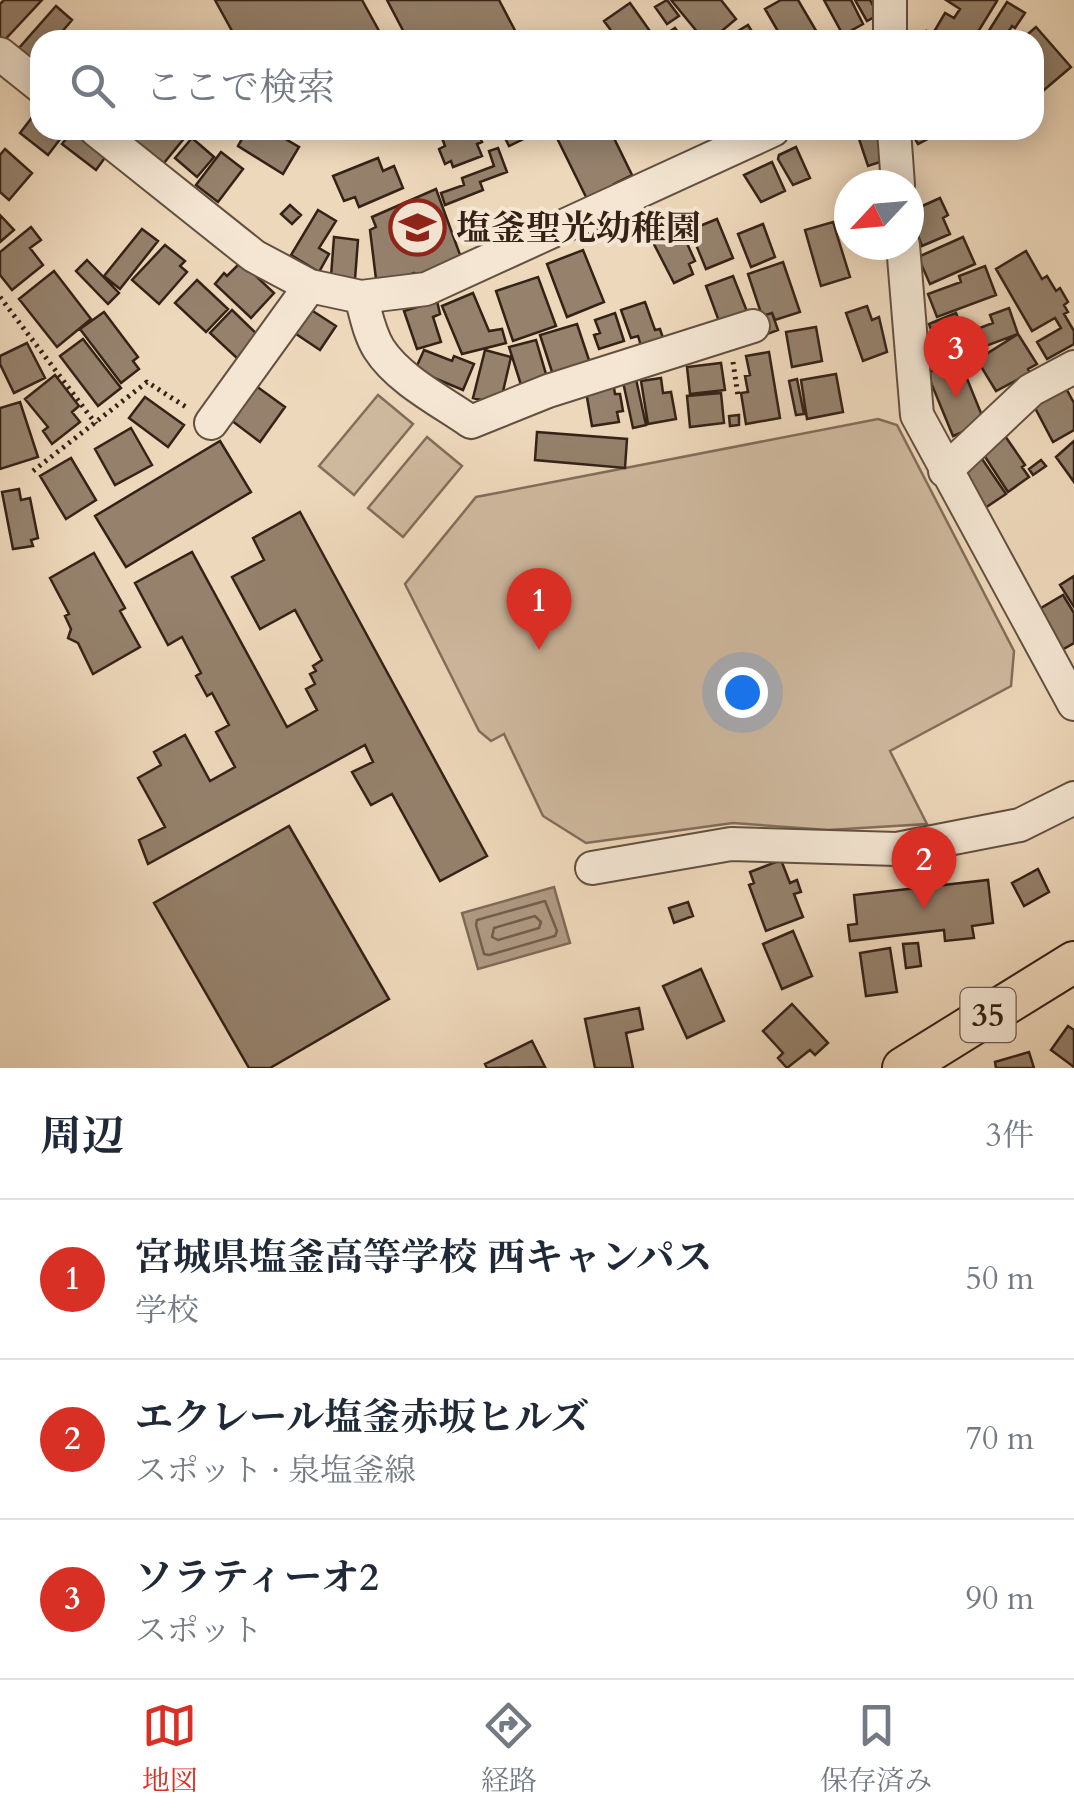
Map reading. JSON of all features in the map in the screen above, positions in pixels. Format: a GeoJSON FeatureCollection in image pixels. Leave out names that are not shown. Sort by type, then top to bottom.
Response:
{"type":"FeatureCollection","features":[{"type":"Feature","properties":{"kind":"main road","name":"35"},"geometry":{"type":"LineString","coordinates":[[903,1068],[1074,962]]}},
{"type":"Feature","properties":{"kind":"street"},"geometry":{"type":"LineString","coordinates":[[890,0],[890,30]]}},
{"type":"Feature","properties":{"kind":"street"},"geometry":{"type":"LineString","coordinates":[[0,54],[30,78]]}},
{"type":"Feature","properties":{"kind":"street"},"geometry":{"type":"LineString","coordinates":[[109,140],[254,256],[310,286],[361,296],[426,290],[751,140]]}},
{"type":"Feature","properties":{"kind":"street"},"geometry":{"type":"LineString","coordinates":[[895,140],[897,170]]}},
{"type":"Feature","properties":{"kind":"street"},"geometry":{"type":"LineString","coordinates":[[904,260],[917,415],[1074,704]]}},
{"type":"Feature","properties":{"kind":"street"},"geometry":{"type":"LineString","coordinates":[[211,424],[310,286]]}},
{"type":"Feature","properties":{"kind":"street"},"geometry":{"type":"LineString","coordinates":[[361,296],[379,349],[393,365],[471,422],[548,390],[753,326]]}},
{"type":"Feature","properties":{"kind":"street"},"geometry":{"type":"LineString","coordinates":[[945,471],[1031,390],[1074,368]]}},
{"type":"Feature","properties":{"kind":"street"},"geometry":{"type":"LineString","coordinates":[[592,868],[731,844],[897,849],[1020,825],[1074,798]]}},
{"type":"Feature","properties":{"kind":"path"},"geometry":{"type":"LineString","coordinates":[[0,297],[96,424]]}},
{"type":"Feature","properties":{"kind":"path"},"geometry":{"type":"LineString","coordinates":[[33,472],[147,382],[211,424]]}},
{"type":"Feature","properties":{"kind":"shaded area"},"geometry":{"type":"Polygon","coordinates":[[[378,395],[413,424],[354,495],[319,466],[378,395]]]}},
{"type":"Feature","properties":{"kind":"shaded area"},"geometry":{"type":"Polygon","coordinates":[[[878,419],[897,425],[1014,651],[1011,686],[890,751],[927,824],[828,830],[733,823],[586,843],[543,816],[504,734],[491,741],[479,731],[405,584],[476,497],[878,419]]]}},
{"type":"Feature","properties":{"kind":"shaded area"},"geometry":{"type":"Polygon","coordinates":[[[427,437],[462,466],[403,537],[368,508],[427,437]]]}},
{"type":"Feature","properties":{"kind":"water"},"geometry":{"type":"Polygon","coordinates":[[[554,887],[570,943],[478,969],[462,913],[554,887]]]}},
{"type":"Feature","properties":{"kind":"building"},"geometry":{"type":"Polygon","coordinates":[[[4,0],[42,0],[0,45],[0,4],[4,0]]]}},
{"type":"Feature","properties":{"kind":"building"},"geometry":{"type":"Polygon","coordinates":[[[215,0],[362,0],[378,30],[232,30],[215,0]]]}},
{"type":"Feature","properties":{"kind":"building"},"geometry":{"type":"Polygon","coordinates":[[[387,0],[499,0],[515,30],[403,30],[387,0]]]}},
{"type":"Feature","properties":{"kind":"building"},"geometry":{"type":"Polygon","coordinates":[[[667,0],[679,16],[667,24],[655,7],[667,0]]]}},
{"type":"Feature","properties":{"kind":"building"},"geometry":{"type":"Polygon","coordinates":[[[671,0],[721,0],[736,19],[723,30],[696,30],[671,0]]]}},
{"type":"Feature","properties":{"kind":"building"},"geometry":{"type":"Polygon","coordinates":[[[781,0],[798,0],[816,30],[777,30],[765,9],[781,0]]]}},
{"type":"Feature","properties":{"kind":"building"},"geometry":{"type":"Polygon","coordinates":[[[824,0],[851,0],[863,24],[852,30],[840,30],[824,0]]]}},
{"type":"Feature","properties":{"kind":"building"},"geometry":{"type":"Polygon","coordinates":[[[855,0],[870,0],[878,15],[867,21],[855,0]]]}},
{"type":"Feature","properties":{"kind":"building"},"geometry":{"type":"Polygon","coordinates":[[[946,0],[997,1],[979,30],[935,30],[945,13],[954,18],[960,9],[946,0]]]}},
{"type":"Feature","properties":{"kind":"building"},"geometry":{"type":"Polygon","coordinates":[[[1007,2],[1025,13],[1015,28],[989,30],[1007,2]]]}},
{"type":"Feature","properties":{"kind":"building"},"geometry":{"type":"Polygon","coordinates":[[[630,3],[649,30],[611,30],[604,21],[630,3]]]}},
{"type":"Feature","properties":{"kind":"building"},"geometry":{"type":"Polygon","coordinates":[[[56,6],[72,20],[64,30],[35,30],[56,6]]]}},
{"type":"Feature","properties":{"kind":"building"},"geometry":{"type":"Polygon","coordinates":[[[30,36],[30,68],[12,56],[30,36]]]}},
{"type":"Feature","properties":{"kind":"building"},"geometry":{"type":"Polygon","coordinates":[[[1044,36],[1071,67],[1044,90],[1044,36]]]}},
{"type":"Feature","properties":{"kind":"building"},"geometry":{"type":"Polygon","coordinates":[[[30,120],[30,140],[59,140],[48,155],[20,133],[30,120]]]}},
{"type":"Feature","properties":{"kind":"building"},"geometry":{"type":"Polygon","coordinates":[[[65,140],[94,140],[109,152],[96,170],[62,144],[65,140]]]}},
{"type":"Feature","properties":{"kind":"building"},"geometry":{"type":"Polygon","coordinates":[[[131,140],[183,140],[159,169],[128,144],[131,140]]]}},
{"type":"Feature","properties":{"kind":"building"},"geometry":{"type":"Polygon","coordinates":[[[190,140],[214,157],[197,177],[175,158],[190,140]]]}},
{"type":"Feature","properties":{"kind":"building"},"geometry":{"type":"Polygon","coordinates":[[[241,140],[287,140],[299,147],[283,174],[238,146],[241,140]]]}},
{"type":"Feature","properties":{"kind":"building"},"geometry":{"type":"Polygon","coordinates":[[[443,140],[481,140],[477,144],[482,156],[453,167],[451,161],[445,164],[439,149],[445,146],[443,140]]]}},
{"type":"Feature","properties":{"kind":"building"},"geometry":{"type":"Polygon","coordinates":[[[558,140],[615,140],[632,175],[614,184],[617,191],[590,205],[558,140]]]}},
{"type":"Feature","properties":{"kind":"building"},"geometry":{"type":"Polygon","coordinates":[[[859,140],[883,140],[889,159],[868,166],[859,140]]]}},
{"type":"Feature","properties":{"kind":"building"},"geometry":{"type":"Polygon","coordinates":[[[796,147],[810,178],[793,185],[778,159],[796,147]]]}},
{"type":"Feature","properties":{"kind":"building"},"geometry":{"type":"Polygon","coordinates":[[[498,148],[507,172],[480,182],[483,190],[445,205],[441,193],[464,185],[462,178],[494,166],[489,151],[498,148]]]}},
{"type":"Feature","properties":{"kind":"building"},"geometry":{"type":"Polygon","coordinates":[[[5,149],[32,173],[9,200],[0,192],[0,155],[5,149]]]}},
{"type":"Feature","properties":{"kind":"building"},"geometry":{"type":"Polygon","coordinates":[[[221,152],[243,169],[218,202],[196,185],[221,152]]]}},
{"type":"Feature","properties":{"kind":"building"},"geometry":{"type":"Polygon","coordinates":[[[378,158],[383,171],[394,166],[403,188],[359,207],[355,197],[344,201],[333,176],[378,158]]]}},
{"type":"Feature","properties":{"kind":"building"},"geometry":{"type":"Polygon","coordinates":[[[772,162],[785,191],[761,202],[744,175],[772,162]]]}},
{"type":"Feature","properties":{"kind":"building"},"geometry":{"type":"Polygon","coordinates":[[[436,189],[463,263],[420,280],[414,273],[384,285],[376,279],[370,230],[376,227],[372,217],[436,189]]]}},
{"type":"Feature","properties":{"kind":"building"},"geometry":{"type":"Polygon","coordinates":[[[940,198],[948,215],[943,218],[950,234],[924,245],[924,205],[940,198]]]}},
{"type":"Feature","properties":{"kind":"building"},"geometry":{"type":"Polygon","coordinates":[[[290,205],[301,215],[292,224],[281,214],[290,205]]]}},
{"type":"Feature","properties":{"kind":"building"},"geometry":{"type":"Polygon","coordinates":[[[318,210],[336,221],[319,248],[329,254],[319,272],[291,255],[318,210]]]}},
{"type":"Feature","properties":{"kind":"building"},"geometry":{"type":"Polygon","coordinates":[[[660,212],[670,235],[681,230],[695,261],[689,264],[693,274],[674,283],[642,221],[660,212]]]}},
{"type":"Feature","properties":{"kind":"building"},"geometry":{"type":"Polygon","coordinates":[[[0,215],[14,230],[0,242],[0,215]]]}},
{"type":"Feature","properties":{"kind":"building"},"geometry":{"type":"Polygon","coordinates":[[[717,219],[733,258],[706,269],[690,230],[717,219]]]}},
{"type":"Feature","properties":{"kind":"building"},"geometry":{"type":"Polygon","coordinates":[[[833,222],[834,260],[845,260],[850,277],[821,286],[805,230],[833,222]]]}},
{"type":"Feature","properties":{"kind":"building"},"geometry":{"type":"Polygon","coordinates":[[[763,224],[775,257],[751,267],[738,234],[763,224]]]}},
{"type":"Feature","properties":{"kind":"building"},"geometry":{"type":"Polygon","coordinates":[[[31,227],[41,240],[30,248],[43,265],[12,290],[0,275],[0,252],[31,227]]]}},
{"type":"Feature","properties":{"kind":"building"},"geometry":{"type":"Polygon","coordinates":[[[142,229],[158,241],[120,289],[104,276],[142,229]]]}},
{"type":"Feature","properties":{"kind":"building"},"geometry":{"type":"Polygon","coordinates":[[[334,237],[358,240],[355,279],[331,276],[334,237]]]}},
{"type":"Feature","properties":{"kind":"building"},"geometry":{"type":"Polygon","coordinates":[[[963,237],[975,264],[930,284],[919,260],[924,260],[924,254],[963,237]]]}},
{"type":"Feature","properties":{"kind":"building"},"geometry":{"type":"Polygon","coordinates":[[[165,245],[185,261],[180,266],[187,272],[159,304],[132,280],[165,245]]]}},
{"type":"Feature","properties":{"kind":"building"},"geometry":{"type":"Polygon","coordinates":[[[583,250],[604,302],[567,317],[547,264],[583,250]]]}},
{"type":"Feature","properties":{"kind":"building"},"geometry":{"type":"Polygon","coordinates":[[[1026,251],[1042,279],[1047,276],[1056,291],[1060,288],[1068,302],[1064,305],[1068,312],[1064,314],[1074,331],[1074,344],[1047,359],[1037,342],[1061,328],[1055,318],[1032,331],[996,269],[1026,251]]]}},
{"type":"Feature","properties":{"kind":"building"},"geometry":{"type":"Polygon","coordinates":[[[87,260],[119,293],[108,304],[76,271],[87,260]]]}},
{"type":"Feature","properties":{"kind":"building"},"geometry":{"type":"Polygon","coordinates":[[[241,262],[274,293],[251,318],[215,284],[241,262]]]}},
{"type":"Feature","properties":{"kind":"building"},"geometry":{"type":"Polygon","coordinates":[[[783,262],[800,312],[775,320],[772,313],[762,316],[748,274],[783,262]]]}},
{"type":"Feature","properties":{"kind":"building"},"geometry":{"type":"Polygon","coordinates":[[[985,266],[996,295],[937,317],[928,294],[961,282],[959,276],[985,266]]]}},
{"type":"Feature","properties":{"kind":"building"},"geometry":{"type":"Polygon","coordinates":[[[54,271],[91,319],[57,347],[19,299],[54,271]]]}},
{"type":"Feature","properties":{"kind":"building"},"geometry":{"type":"Polygon","coordinates":[[[733,276],[748,314],[720,324],[706,286],[733,276]]]}},
{"type":"Feature","properties":{"kind":"building"},"geometry":{"type":"Polygon","coordinates":[[[538,277],[556,326],[513,341],[496,291],[538,277]]]}},
{"type":"Feature","properties":{"kind":"building"},"geometry":{"type":"Polygon","coordinates":[[[197,280],[228,309],[206,332],[175,303],[197,280]]]}},
{"type":"Feature","properties":{"kind":"building"},"geometry":{"type":"Polygon","coordinates":[[[473,293],[489,331],[502,329],[506,343],[462,354],[442,306],[473,293]]]}},
{"type":"Feature","properties":{"kind":"building"},"geometry":{"type":"Polygon","coordinates":[[[437,301],[440,314],[433,317],[441,342],[417,349],[404,311],[437,301]]]}},
{"type":"Feature","properties":{"kind":"building"},"geometry":{"type":"Polygon","coordinates":[[[645,302],[655,330],[660,329],[664,341],[642,349],[638,336],[631,338],[621,310],[645,302]]]}},
{"type":"Feature","properties":{"kind":"building"},"geometry":{"type":"Polygon","coordinates":[[[305,306],[336,326],[320,350],[290,330],[305,306]]]}},
{"type":"Feature","properties":{"kind":"building"},"geometry":{"type":"Polygon","coordinates":[[[867,306],[872,320],[879,317],[887,352],[863,361],[846,313],[867,306]]]}},
{"type":"Feature","properties":{"kind":"building"},"geometry":{"type":"Polygon","coordinates":[[[1009,308],[1018,334],[943,362],[929,324],[956,313],[964,334],[993,323],[990,315],[1009,308]]]}},
{"type":"Feature","properties":{"kind":"building"},"geometry":{"type":"Polygon","coordinates":[[[232,310],[260,337],[239,360],[210,333],[232,310]]]}},
{"type":"Feature","properties":{"kind":"building"},"geometry":{"type":"Polygon","coordinates":[[[104,312],[138,357],[133,361],[139,369],[121,383],[80,329],[104,312]]]}},
{"type":"Feature","properties":{"kind":"building"},"geometry":{"type":"Polygon","coordinates":[[[615,313],[624,341],[599,349],[594,335],[600,333],[595,320],[615,313]]]}},
{"type":"Feature","properties":{"kind":"building"},"geometry":{"type":"Polygon","coordinates":[[[772,313],[778,330],[762,336],[755,318],[772,313]]]}},
{"type":"Feature","properties":{"kind":"building"},"geometry":{"type":"Polygon","coordinates":[[[577,324],[591,366],[554,378],[540,335],[577,324]]]}},
{"type":"Feature","properties":{"kind":"building"},"geometry":{"type":"Polygon","coordinates":[[[816,327],[822,361],[792,367],[786,332],[816,327]]]}},
{"type":"Feature","properties":{"kind":"building"},"geometry":{"type":"Polygon","coordinates":[[[1018,334],[1037,364],[1028,369],[1030,373],[996,391],[977,360],[1018,334]]]}},
{"type":"Feature","properties":{"kind":"building"},"geometry":{"type":"Polygon","coordinates":[[[83,339],[121,388],[98,406],[60,356],[83,339]]]}},
{"type":"Feature","properties":{"kind":"building"},"geometry":{"type":"Polygon","coordinates":[[[536,340],[548,381],[522,388],[509,347],[536,340]]]}},
{"type":"Feature","properties":{"kind":"building"},"geometry":{"type":"Polygon","coordinates":[[[27,343],[45,378],[14,393],[0,356],[27,343]]]}},
{"type":"Feature","properties":{"kind":"building"},"geometry":{"type":"Polygon","coordinates":[[[424,350],[452,361],[454,356],[474,364],[463,390],[415,370],[424,350]]]}},
{"type":"Feature","properties":{"kind":"building"},"geometry":{"type":"Polygon","coordinates":[[[485,350],[511,357],[501,400],[473,398],[485,350]]]}},
{"type":"Feature","properties":{"kind":"building"},"geometry":{"type":"Polygon","coordinates":[[[769,352],[780,418],[746,424],[741,393],[748,392],[746,356],[769,352]]]}},
{"type":"Feature","properties":{"kind":"building"},"geometry":{"type":"Polygon","coordinates":[[[959,359],[985,423],[953,436],[927,373],[959,359]]]}},
{"type":"Feature","properties":{"kind":"building"},"geometry":{"type":"Polygon","coordinates":[[[721,363],[725,390],[690,394],[687,367],[721,363]]]}},
{"type":"Feature","properties":{"kind":"building"},"geometry":{"type":"Polygon","coordinates":[[[836,374],[843,412],[807,419],[801,380],[836,374]]]}},
{"type":"Feature","properties":{"kind":"building"},"geometry":{"type":"Polygon","coordinates":[[[55,375],[79,406],[72,412],[80,422],[52,444],[43,431],[48,427],[25,399],[55,375]]]}},
{"type":"Feature","properties":{"kind":"building"},"geometry":{"type":"Polygon","coordinates":[[[661,378],[663,393],[671,392],[676,419],[648,424],[641,381],[661,378]]]}},
{"type":"Feature","properties":{"kind":"building"},"geometry":{"type":"Polygon","coordinates":[[[636,379],[646,425],[633,428],[623,382],[636,379]]]}},
{"type":"Feature","properties":{"kind":"building"},"geometry":{"type":"Polygon","coordinates":[[[797,379],[804,414],[796,415],[789,381],[797,379]]]}},
{"type":"Feature","properties":{"kind":"building"},"geometry":{"type":"Polygon","coordinates":[[[1062,381],[1074,403],[1074,430],[1053,442],[1033,404],[1062,381]]]}},
{"type":"Feature","properties":{"kind":"building"},"geometry":{"type":"Polygon","coordinates":[[[613,382],[623,411],[617,412],[619,422],[592,426],[585,386],[613,382]]]}},
{"type":"Feature","properties":{"kind":"building"},"geometry":{"type":"Polygon","coordinates":[[[252,383],[285,407],[260,442],[227,417],[252,383]]]}},
{"type":"Feature","properties":{"kind":"building"},"geometry":{"type":"Polygon","coordinates":[[[721,393],[724,423],[690,427],[687,396],[721,393]]]}},
{"type":"Feature","properties":{"kind":"building"},"geometry":{"type":"Polygon","coordinates":[[[145,397],[184,425],[168,447],[129,418],[145,397]]]}},
{"type":"Feature","properties":{"kind":"building"},"geometry":{"type":"Polygon","coordinates":[[[20,402],[38,457],[0,469],[0,408],[20,402]]]}},
{"type":"Feature","properties":{"kind":"building"},"geometry":{"type":"Polygon","coordinates":[[[739,415],[739,425],[730,426],[729,416],[739,415]]]}},
{"type":"Feature","properties":{"kind":"building"},"geometry":{"type":"Polygon","coordinates":[[[131,428],[152,465],[115,485],[95,449],[131,428]]]}},
{"type":"Feature","properties":{"kind":"building"},"geometry":{"type":"Polygon","coordinates":[[[537,432],[627,439],[625,468],[535,460],[537,432]]]}},
{"type":"Feature","properties":{"kind":"building"},"geometry":{"type":"Polygon","coordinates":[[[1003,433],[1029,477],[1008,492],[980,449],[1003,433]]]}},
{"type":"Feature","properties":{"kind":"building"},"geometry":{"type":"Polygon","coordinates":[[[220,441],[251,492],[126,567],[95,516],[220,441]]]}},
{"type":"Feature","properties":{"kind":"building"},"geometry":{"type":"Polygon","coordinates":[[[1074,441],[1074,482],[1056,457],[1074,441]]]}},
{"type":"Feature","properties":{"kind":"building"},"geometry":{"type":"Polygon","coordinates":[[[978,453],[1006,494],[982,510],[963,468],[978,453]]]}},
{"type":"Feature","properties":{"kind":"building"},"geometry":{"type":"Polygon","coordinates":[[[71,458],[96,500],[66,519],[40,476],[71,458]]]}},
{"type":"Feature","properties":{"kind":"building"},"geometry":{"type":"Polygon","coordinates":[[[1041,460],[1046,466],[1033,475],[1029,469],[1041,460]]]}},
{"type":"Feature","properties":{"kind":"building"},"geometry":{"type":"Polygon","coordinates":[[[19,489],[21,500],[30,498],[38,538],[31,540],[33,546],[13,549],[2,492],[19,489]]]}},
{"type":"Feature","properties":{"kind":"building"},"geometry":{"type":"Polygon","coordinates":[[[300,512],[487,856],[440,881],[392,794],[371,805],[352,772],[373,762],[365,745],[148,864],[139,840],[165,827],[138,778],[161,765],[154,752],[185,735],[210,781],[235,767],[216,732],[229,725],[212,693],[207,696],[196,676],[201,673],[182,637],[168,645],[135,583],[192,552],[287,727],[317,710],[306,689],[315,684],[310,674],[322,660],[295,610],[260,629],[232,577],[264,560],[253,538],[300,512]]]}},
{"type":"Feature","properties":{"kind":"building"},"geometry":{"type":"Polygon","coordinates":[[[94,553],[125,608],[120,611],[140,647],[93,674],[78,643],[68,638],[71,629],[65,616],[69,614],[50,578],[94,553]]]}},
{"type":"Feature","properties":{"kind":"building"},"geometry":{"type":"Polygon","coordinates":[[[1074,576],[1074,607],[1060,585],[1074,576]]]}},
{"type":"Feature","properties":{"kind":"building"},"geometry":{"type":"Polygon","coordinates":[[[1063,595],[1074,613],[1074,643],[1060,651],[1036,611],[1063,595]]]}},
{"type":"Feature","properties":{"kind":"building"},"geometry":{"type":"Polygon","coordinates":[[[289,826],[389,999],[270,1068],[249,1068],[154,903],[289,826]]]}},
{"type":"Feature","properties":{"kind":"building"},"geometry":{"type":"Polygon","coordinates":[[[781,860],[790,883],[797,880],[801,892],[794,894],[803,917],[766,931],[749,885],[754,883],[750,872],[781,860]]]}},
{"type":"Feature","properties":{"kind":"building"},"geometry":{"type":"Polygon","coordinates":[[[1038,869],[1049,892],[1024,906],[1012,883],[1038,869]]]}},
{"type":"Feature","properties":{"kind":"building"},"geometry":{"type":"Polygon","coordinates":[[[988,880],[993,923],[972,926],[974,938],[945,941],[944,930],[850,941],[848,925],[857,924],[854,895],[988,880]]]}},
{"type":"Feature","properties":{"kind":"building"},"geometry":{"type":"Polygon","coordinates":[[[688,902],[693,916],[674,923],[669,908],[688,902]]]}},
{"type":"Feature","properties":{"kind":"building"},"geometry":{"type":"Polygon","coordinates":[[[793,931],[812,976],[782,989],[763,944],[793,931]]]}},
{"type":"Feature","properties":{"kind":"building"},"geometry":{"type":"Polygon","coordinates":[[[918,943],[921,966],[906,968],[903,944],[918,943]]]}},
{"type":"Feature","properties":{"kind":"building"},"geometry":{"type":"Polygon","coordinates":[[[890,948],[897,992],[866,996],[860,953],[890,948]]]}},
{"type":"Feature","properties":{"kind":"building"},"geometry":{"type":"Polygon","coordinates":[[[701,969],[724,1021],[687,1038],[663,986],[701,969]]]}},
{"type":"Feature","properties":{"kind":"building"},"geometry":{"type":"Polygon","coordinates":[[[792,1004],[828,1043],[815,1055],[810,1050],[787,1068],[778,1058],[783,1053],[763,1031],[792,1004]]]}},
{"type":"Feature","properties":{"kind":"building"},"geometry":{"type":"Polygon","coordinates":[[[639,1008],[643,1029],[626,1033],[633,1068],[595,1068],[585,1019],[639,1008]]]}},
{"type":"Feature","properties":{"kind":"building"},"geometry":{"type":"Polygon","coordinates":[[[1068,1026],[1074,1030],[1074,1067],[1051,1050],[1068,1026]]]}},
{"type":"Feature","properties":{"kind":"building"},"geometry":{"type":"Polygon","coordinates":[[[532,1041],[545,1067],[487,1068],[485,1064],[532,1041]]]}},
{"type":"Feature","properties":{"kind":"building"},"geometry":{"type":"Polygon","coordinates":[[[1029,1052],[1034,1068],[996,1068],[995,1062],[1029,1052]]]}},
{"type":"Feature","properties":{"kind":"place","name":"塩釜聖光幼稚園"},"geometry":{"type":"Point","coordinates":[417,228]}},
{"type":"Feature","properties":{"kind":"place","name":"ソラティーオ2"},"geometry":{"type":"Point","coordinates":[956,398]}},
{"type":"Feature","properties":{"kind":"place","name":"宮城県塩釜高等学校 西キャンパス"},"geometry":{"type":"Point","coordinates":[539,650]}},
{"type":"Feature","properties":{"kind":"place","name":"エクレール塩釜赤坂ヒルズ"},"geometry":{"type":"Point","coordinates":[924,909]}}]}
